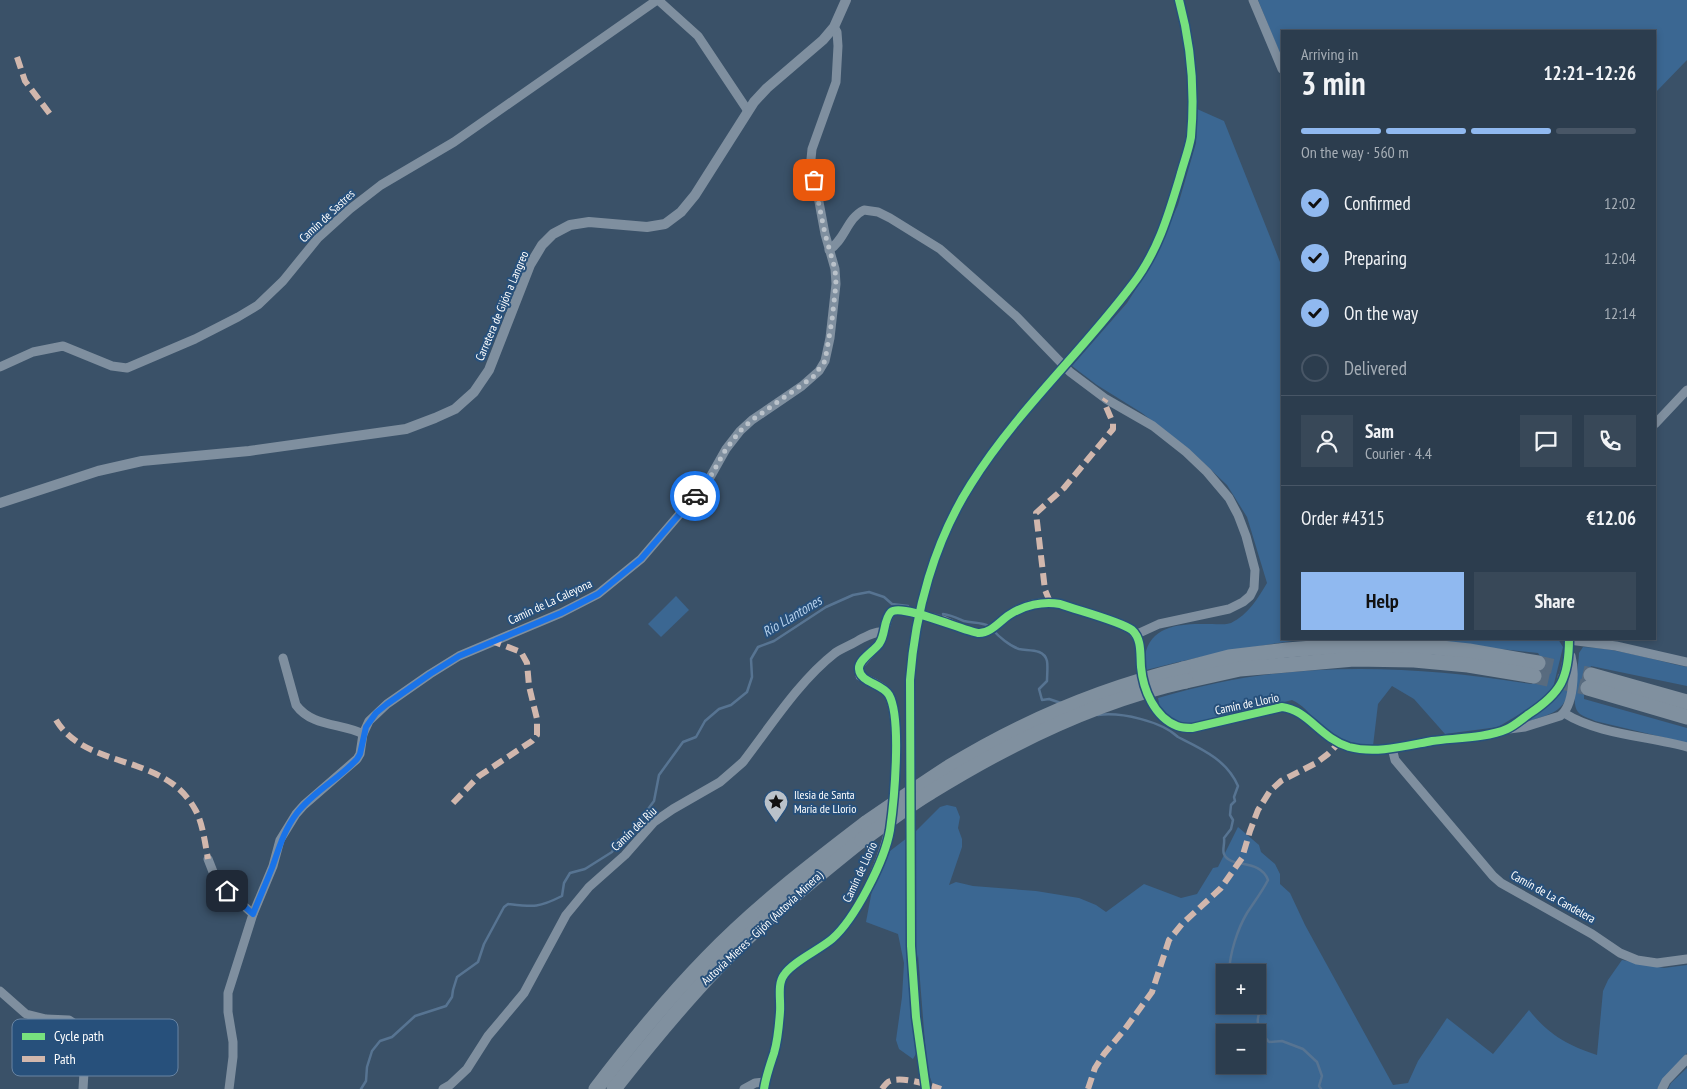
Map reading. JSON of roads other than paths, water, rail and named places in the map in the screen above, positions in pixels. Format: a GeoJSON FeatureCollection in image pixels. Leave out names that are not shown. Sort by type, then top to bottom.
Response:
{"type":"FeatureCollection","features":[{"type":"Feature","properties":{"kind":"highway","name":"Autovía Mieres - Gijón (Autovía Minera)"},"geometry":{"type":"LineString","coordinates":[[596,1089],[630,1044],[677,989],[708,956],[785,886],[866,822],[950,767],[1016,730],[1106,691],[1150,677],[1354,659],[1414,660],[1536,669]]}},
{"type":"Feature","properties":{"kind":"highway","name":"Autovía Mieres - Gijón (Autovía Minera)"},"geometry":{"type":"LineString","coordinates":[[614,1089],[676,1012],[718,966],[794,895],[862,840],[930,792],[1023,740],[1104,705],[1185,675]]}},
{"type":"Feature","properties":{"kind":"highway"},"geometry":{"type":"LineString","coordinates":[[1687,702],[1589,682],[1687,717]]}},
{"type":"Feature","properties":{"kind":"street"},"geometry":{"type":"LineString","coordinates":[[657,0],[698,36],[748,111]]}},
{"type":"Feature","properties":{"kind":"street","name":"Camín de Sastres"},"geometry":{"type":"LineString","coordinates":[[0,367],[33,352],[63,346],[112,366],[127,368],[195,339],[238,317],[258,305],[277,287],[318,238],[350,209],[381,185],[454,142],[657,0]]}},
{"type":"Feature","properties":{"kind":"street","name":"Carretera de Gijón a Langreo"},"geometry":{"type":"LineString","coordinates":[[0,503],[98,471],[142,461],[249,450],[390,432],[406,429],[455,409],[474,392],[489,370],[530,265],[542,245],[553,234],[570,225],[588,222],[647,226],[665,224],[681,212],[748,111],[767,88],[802,60],[834,27],[846,0]]}},
{"type":"Feature","properties":{"kind":"street"},"geometry":{"type":"LineString","coordinates":[[1253,0],[1281,67]]}},
{"type":"Feature","properties":{"kind":"street","name":"Camín de La Caleyona"},"geometry":{"type":"LineString","coordinates":[[229,1089],[233,1042],[228,1012],[228,994],[253,914],[273,866],[280,840],[300,809],[357,759],[360,754],[363,734],[369,721],[376,713],[430,674],[459,656],[561,613],[598,594],[641,559],[708,481],[726,449],[740,431],[752,420],[802,386],[819,371],[825,361],[830,338],[836,284],[835,269],[829,250],[811,159],[812,149],[836,82],[838,46],[837,32],[834,27]]}},
{"type":"Feature","properties":{"kind":"street"},"geometry":{"type":"LineString","coordinates":[[829,250],[841,239],[853,217],[869,209],[878,212],[940,249],[1017,317],[1070,372],[1106,399],[1153,426],[1186,452],[1207,472],[1229,498],[1238,515],[1255,570],[1254,588],[1250,596],[1237,606],[1158,624],[1135,635],[1121,624],[1050,602],[1038,603],[1020,609],[992,629],[980,633],[943,620]]}},
{"type":"Feature","properties":{"kind":"street"},"geometry":{"type":"LineString","coordinates":[[1656,423],[1687,390]]}},
{"type":"Feature","properties":{"kind":"street","name":"Camín de Llorio"},"geometry":{"type":"LineString","coordinates":[[764,1086],[775,1051],[782,977],[789,968],[815,952],[839,932],[871,881],[890,831],[894,798],[894,712],[892,702],[884,689],[860,676],[859,666],[878,645],[891,612],[897,610],[905,612]]}},
{"type":"Feature","properties":{"kind":"street","name":"Camín del Riu"},"geometry":{"type":"LineString","coordinates":[[443,1089],[467,1069],[488,1036],[524,993],[566,916],[589,887],[625,855],[654,822],[673,809],[702,794],[735,770],[794,695],[831,657],[843,648],[869,635],[884,632]]}},
{"type":"Feature","properties":{"kind":"street","name":"Camín de Llorio"},"geometry":{"type":"LineString","coordinates":[[1135,635],[1139,640],[1144,687],[1151,702],[1167,721],[1178,727],[1192,728],[1282,707],[1292,708],[1328,737],[1339,743],[1364,750],[1378,750],[1525,727],[1560,716],[1564,712]]}},
{"type":"Feature","properties":{"kind":"street"},"geometry":{"type":"LineString","coordinates":[[1687,662],[1616,646],[1569,643],[1573,665],[1568,708],[1564,712],[1573,718],[1611,731],[1687,747]]}},
{"type":"Feature","properties":{"kind":"street","name":"Camín de Llorio"},"geometry":{"type":"LineString","coordinates":[[1506,729],[1547,702],[1560,688],[1568,664],[1569,643]]}},
{"type":"Feature","properties":{"kind":"street"},"geometry":{"type":"LineString","coordinates":[[283,658],[296,705],[300,710],[325,724],[347,727],[363,734]]}},
{"type":"Feature","properties":{"kind":"street","name":"Camín de La Candelera"},"geometry":{"type":"LineString","coordinates":[[1392,748],[1395,760],[1501,883],[1592,934],[1620,953],[1637,960],[1657,962],[1687,959]]}},
{"type":"Feature","properties":{"kind":"street"},"geometry":{"type":"LineString","coordinates":[[208,859],[217,882],[253,914]]}},
{"type":"Feature","properties":{"kind":"street"},"geometry":{"type":"LineString","coordinates":[[0,992],[26,1014],[46,1019]]}},
{"type":"Feature","properties":{"kind":"street"},"geometry":{"type":"LineString","coordinates":[[1662,1089],[1666,1081],[1687,1059]]}},
{"type":"Feature","properties":{"kind":"street"},"geometry":{"type":"LineString","coordinates":[[82,1089],[83,1076]]}},
{"type":"Feature","properties":{"kind":"street"},"geometry":{"type":"LineString","coordinates":[[744,1089],[755,1082],[764,1086]]}},
{"type":"Feature","properties":{"kind":"waterway","name":"Rio Llantones"},"geometry":{"type":"LineString","coordinates":[[361,1089],[366,1081],[367,1067],[372,1051],[380,1041],[392,1037],[415,1016],[446,1006],[452,997],[457,977],[478,962],[484,944],[504,907],[508,904],[541,905],[562,896],[564,883],[570,873],[585,869],[612,852],[618,840],[629,835],[654,801],[659,775],[683,742],[696,737],[705,721],[719,709],[731,705],[747,692],[752,677],[751,659],[758,647],[774,641],[826,607],[853,595],[869,592],[884,597],[892,604],[908,606]]}},
{"type":"Feature","properties":{"kind":"waterway","name":"Rio Llantones"},"geometry":{"type":"LineString","coordinates":[[943,614],[989,626]]}},
{"type":"Feature","properties":{"kind":"waterway","name":"Rio Llantones"},"geometry":{"type":"LineString","coordinates":[[993,630],[998,636],[1016,648],[1043,654],[1047,661],[1047,681],[1039,689],[1042,700],[1049,699],[1061,703]]}},
{"type":"Feature","properties":{"kind":"waterway","name":"Rio Llantones"},"geometry":{"type":"LineString","coordinates":[[1098,715],[1129,716],[1162,726],[1221,762],[1238,786],[1234,797],[1235,801],[1231,805],[1230,815],[1233,820],[1231,829],[1224,838],[1223,852],[1227,859],[1259,869],[1268,880],[1240,927],[1232,949],[1230,964]]}},
{"type":"Feature","properties":{"kind":"waterway","name":"Rio Llantones"},"geometry":{"type":"LineString","coordinates":[[1259,1014],[1258,1022],[1260,1029],[1269,1042],[1282,1041],[1303,1049],[1317,1062],[1322,1076],[1319,1086],[1321,1089]]}},
{"type":"Feature","properties":{"kind":"tunnel"},"geometry":{"type":"LineString","coordinates":[[905,611],[943,620]]}},
{"type":"Feature","properties":{"kind":"tunnel"},"geometry":{"type":"LineString","coordinates":[[1538,663],[1591,675]]}},
{"type":"Feature","properties":{"kind":"tunnel"},"geometry":{"type":"LineString","coordinates":[[1534,676],[1588,688]]}},
{"type":"Feature","properties":{"kind":"place","name":"Ilesia de Santa María de Llorio"},"geometry":{"type":"Point","coordinates":[776,823]}}]}
